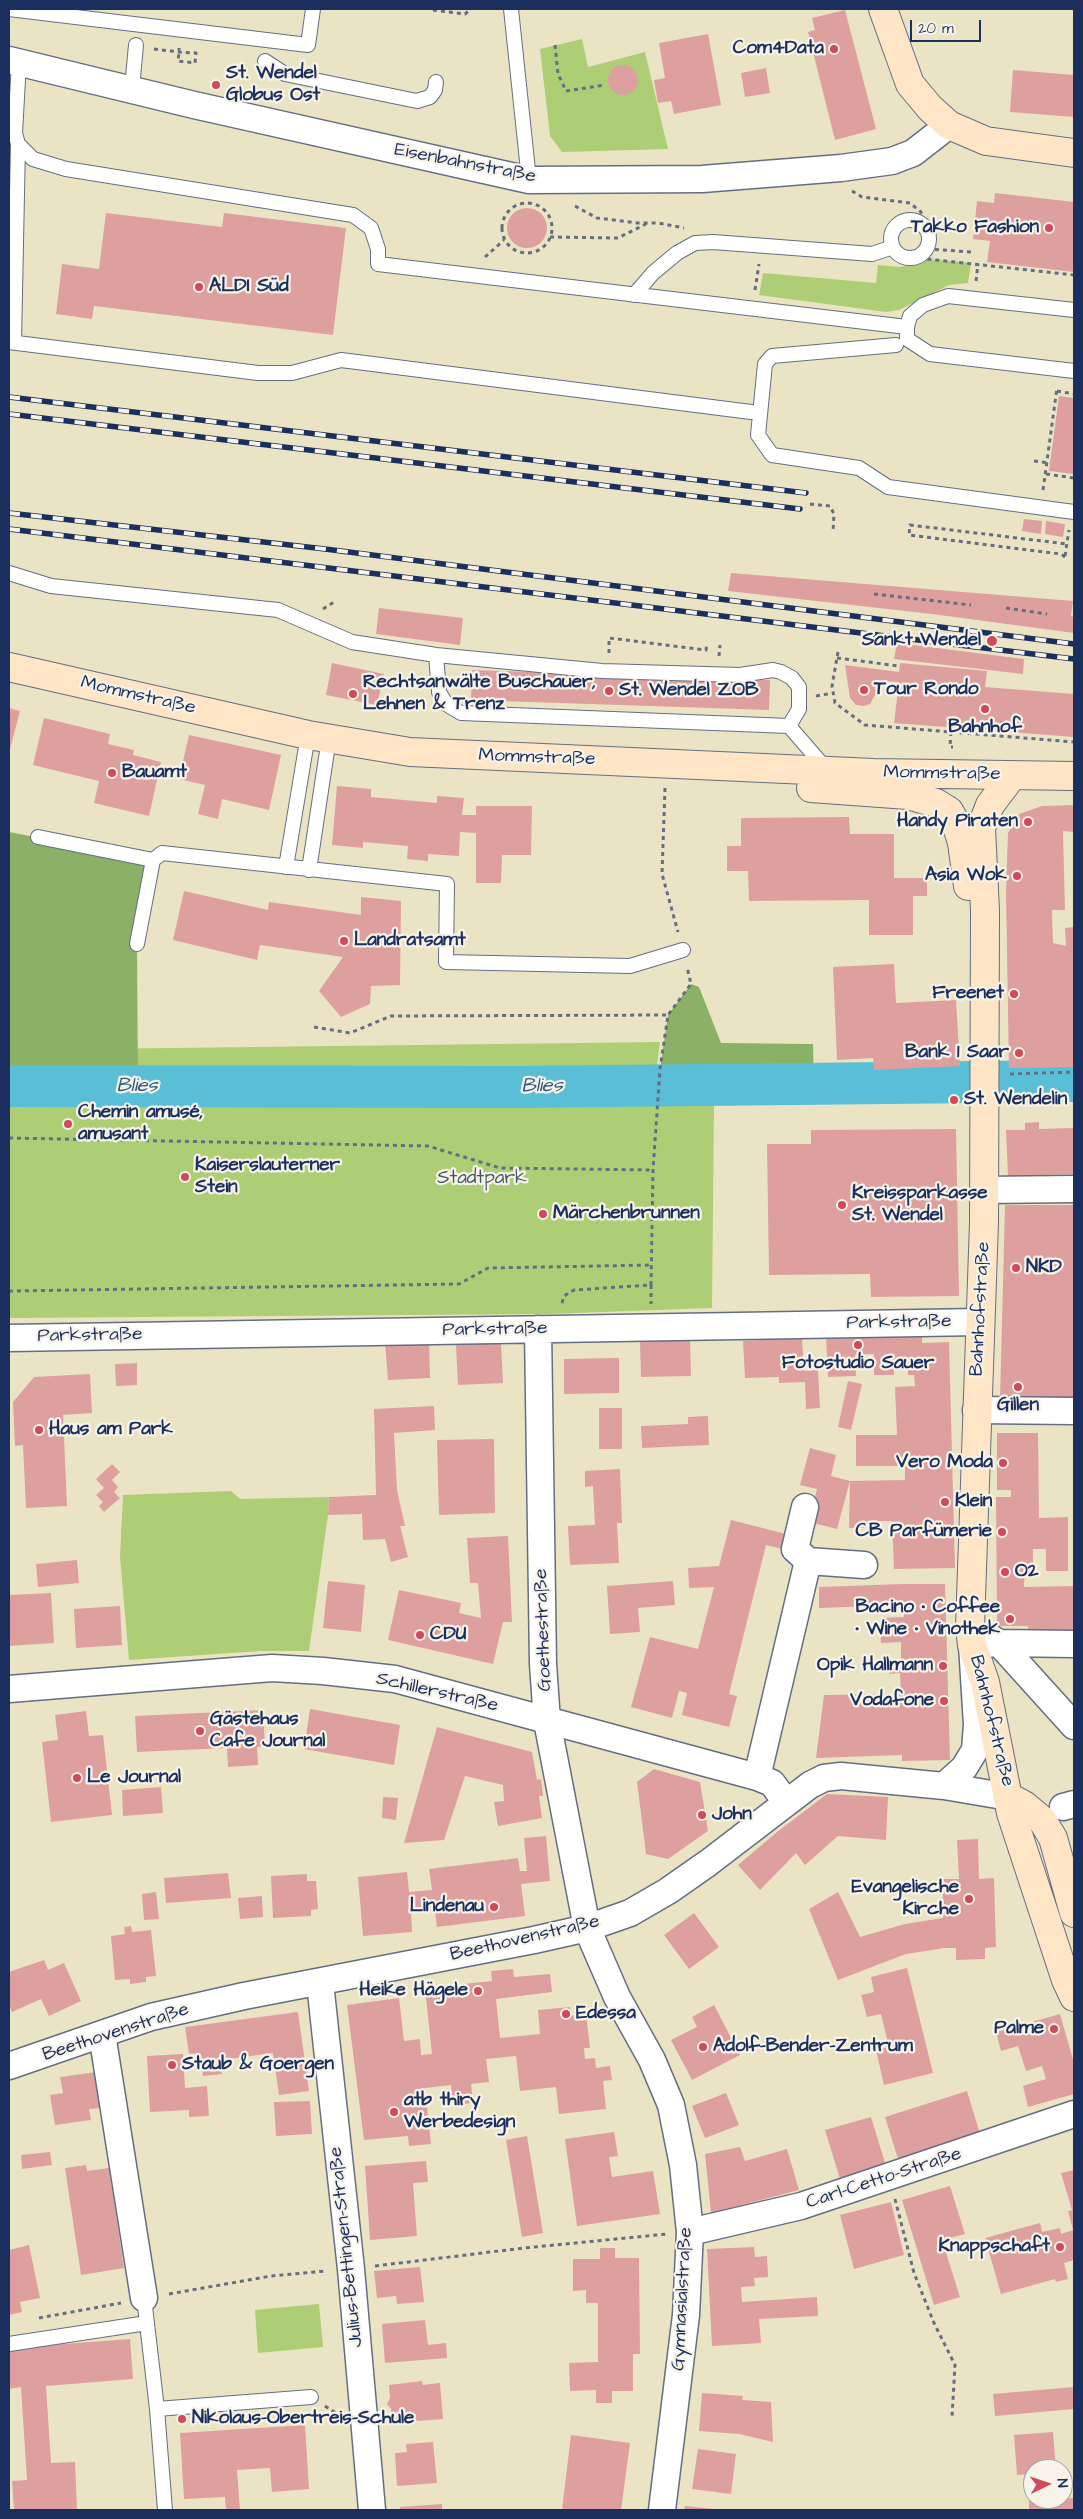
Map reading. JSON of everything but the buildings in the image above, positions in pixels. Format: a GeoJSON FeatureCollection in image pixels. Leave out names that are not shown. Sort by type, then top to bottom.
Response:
{"type":"FeatureCollection","features":[{"type":"Feature","properties":{"kind":"main road"},"geometry":{"type":"LineString","coordinates":[[883,9],[910,84],[930,108],[949,125],[986,141],[1074,153]]}},
{"type":"Feature","properties":{"kind":"main road","name":"Mommstraße"},"geometry":{"type":"LineString","coordinates":[[9,667],[319,737],[410,752],[828,771],[1074,776]]}},
{"type":"Feature","properties":{"kind":"main road","name":"Bahnhofstraße"},"geometry":{"type":"LineString","coordinates":[[701,764],[801,787],[908,795],[936,803],[949,811],[956,823],[962,843],[971,912],[984,974]]}},
{"type":"Feature","properties":{"kind":"main road","name":"Bahnhofstraße"},"geometry":{"type":"LineString","coordinates":[[1012,776],[990,805],[981,828],[985,910],[984,1190],[976,1410],[971,1636],[985,1682],[1011,1813],[1066,1980],[1074,1997]]}},
{"type":"Feature","properties":{"kind":"main road"},"geometry":{"type":"LineString","coordinates":[[1009,1797],[1024,1805],[1060,1810],[1053,1838],[1074,1913]]}},
{"type":"Feature","properties":{"kind":"street","name":"Eisenbahnstraße"},"geometry":{"type":"LineString","coordinates":[[14,61],[242,116],[529,180],[702,178],[841,168],[892,161],[913,153],[949,125]]}},
{"type":"Feature","properties":{"kind":"street"},"geometry":{"type":"LineString","coordinates":[[984,1190],[1074,1189]]}},
{"type":"Feature","properties":{"kind":"street","name":"Parkstraße"},"geometry":{"type":"LineString","coordinates":[[9,1338],[980,1322]]}},
{"type":"Feature","properties":{"kind":"street","name":"Goethestraße"},"geometry":{"type":"LineString","coordinates":[[548,1329],[543,1664],[547,1721],[587,1928]]}},
{"type":"Feature","properties":{"kind":"street"},"geometry":{"type":"LineString","coordinates":[[976,1410],[1074,1411]]}},
{"type":"Feature","properties":{"kind":"street"},"geometry":{"type":"LineString","coordinates":[[805,1507],[795,1550],[808,1560],[864,1565]]}},
{"type":"Feature","properties":{"kind":"street"},"geometry":{"type":"LineString","coordinates":[[757,1776],[808,1560]]}},
{"type":"Feature","properties":{"kind":"street"},"geometry":{"type":"LineString","coordinates":[[971,1636],[999,1643],[1074,1644]]}},
{"type":"Feature","properties":{"kind":"street","name":"Bahnhofstraße"},"geometry":{"type":"LineString","coordinates":[[944,1786],[964,1768],[975,1750],[977,1725],[971,1636]]}},
{"type":"Feature","properties":{"kind":"street"},"geometry":{"type":"LineString","coordinates":[[999,1643],[1074,1726]]}},
{"type":"Feature","properties":{"kind":"street","name":"Schillerstraße"},"geometry":{"type":"LineString","coordinates":[[9,1688],[272,1668],[323,1671],[395,1679],[757,1776],[772,1783],[786,1802]]}},
{"type":"Feature","properties":{"kind":"street","name":"Beethovenstraße"},"geometry":{"type":"LineString","coordinates":[[9,2066],[151,2017],[244,1996],[320,1983],[587,1928],[630,1913],[668,1891],[708,1863],[786,1802],[810,1785],[824,1778],[841,1776],[944,1786],[1009,1797]]}},
{"type":"Feature","properties":{"kind":"street","name":"Gymnasialstraße"},"geometry":{"type":"LineString","coordinates":[[587,1928],[616,1997],[652,2060],[671,2104],[681,2156],[690,2232],[686,2315],[662,2510]]}},
{"type":"Feature","properties":{"kind":"street","name":"Julius-Bettingen-Straße"},"geometry":{"type":"LineString","coordinates":[[320,1983],[351,2269],[372,2510]]}},
{"type":"Feature","properties":{"kind":"street"},"geometry":{"type":"LineString","coordinates":[[102,2034],[146,2310]]}},
{"type":"Feature","properties":{"kind":"street","name":"Carl-Cetto-Straße"},"geometry":{"type":"LineString","coordinates":[[690,2232],[801,2206],[1074,2114]]}},
{"type":"Feature","properties":{"kind":"lane"},"geometry":{"type":"LineString","coordinates":[[9,9],[308,45],[313,9]]}},
{"type":"Feature","properties":{"kind":"lane"},"geometry":{"type":"LineString","coordinates":[[511,9],[529,180]]}},
{"type":"Feature","properties":{"kind":"lane"},"geometry":{"type":"LineString","coordinates":[[132,88],[136,45]]}},
{"type":"Feature","properties":{"kind":"lane"},"geometry":{"type":"LineString","coordinates":[[14,61],[15,134],[18,144],[11,342],[258,373],[292,373],[341,360],[759,413]]}},
{"type":"Feature","properties":{"kind":"lane"},"geometry":{"type":"LineString","coordinates":[[265,61],[284,74],[417,101],[430,97],[435,90],[436,82]]}},
{"type":"Feature","properties":{"kind":"lane"},"geometry":{"type":"LineString","coordinates":[[18,144],[33,159],[66,169],[353,215],[371,228],[378,249],[378,264],[907,327]]}},
{"type":"Feature","properties":{"kind":"lane"},"geometry":{"type":"LineString","coordinates":[[915,220],[923,225],[929,236],[926,250],[914,258],[908,258],[897,252],[893,247],[892,233],[901,222],[915,220]]}},
{"type":"Feature","properties":{"kind":"lane"},"geometry":{"type":"LineString","coordinates":[[634,295],[653,273],[677,253],[695,243],[713,242],[872,254],[893,247]]}},
{"type":"Feature","properties":{"kind":"lane"},"geometry":{"type":"LineString","coordinates":[[1074,310],[948,296],[923,304],[910,316],[907,327],[907,340],[930,354],[1074,371]]}},
{"type":"Feature","properties":{"kind":"lane"},"geometry":{"type":"LineString","coordinates":[[896,345],[772,356],[765,364],[758,435],[772,455],[859,468],[888,487],[1074,512]]}},
{"type":"Feature","properties":{"kind":"lane"},"geometry":{"type":"LineString","coordinates":[[9,573],[52,586],[278,610],[352,642],[436,655],[602,671],[740,675],[773,670],[792,678],[800,687],[799,709],[789,726]]}},
{"type":"Feature","properties":{"kind":"lane"},"geometry":{"type":"LineString","coordinates":[[436,655],[439,692],[446,704],[461,713],[789,726],[828,771]]}},
{"type":"Feature","properties":{"kind":"lane"},"geometry":{"type":"LineString","coordinates":[[286,867],[319,737]]}},
{"type":"Feature","properties":{"kind":"lane"},"geometry":{"type":"LineString","coordinates":[[309,870],[319,737]]}},
{"type":"Feature","properties":{"kind":"lane"},"geometry":{"type":"LineString","coordinates":[[38,837],[153,860]]}},
{"type":"Feature","properties":{"kind":"lane"},"geometry":{"type":"LineString","coordinates":[[138,944],[153,860],[162,853],[447,884],[446,962],[630,966],[682,950]]}},
{"type":"Feature","properties":{"kind":"lane"},"geometry":{"type":"LineString","coordinates":[[9,2344],[146,2310],[157,2409],[165,2510]]}},
{"type":"Feature","properties":{"kind":"lane"},"geometry":{"type":"LineString","coordinates":[[157,2409],[311,2396]]}},
{"type":"Feature","properties":{"kind":"path"},"geometry":{"type":"LineString","coordinates":[[432,10],[465,14],[471,9]]}},
{"type":"Feature","properties":{"kind":"path"},"geometry":{"type":"LineString","coordinates":[[556,45],[558,74],[566,91],[605,85]]}},
{"type":"Feature","properties":{"kind":"path"},"geometry":{"type":"LineString","coordinates":[[171,50],[196,54],[195,63],[178,61],[179,52]]}},
{"type":"Feature","properties":{"kind":"path"},"geometry":{"type":"LineString","coordinates":[[841,168],[853,194],[862,197],[910,203],[922,212],[923,225]]}},
{"type":"Feature","properties":{"kind":"path"},"geometry":{"type":"LineString","coordinates":[[567,201],[597,218],[658,223],[701,232],[713,242]]}},
{"type":"Feature","properties":{"kind":"path"},"geometry":{"type":"LineString","coordinates":[[525,203],[541,207],[550,220],[550,237],[540,249],[524,253],[516,251],[509,246],[502,232],[505,216],[517,205],[525,203]]}},
{"type":"Feature","properties":{"kind":"path"},"geometry":{"type":"LineString","coordinates":[[550,237],[572,239],[618,238],[649,223]]}},
{"type":"Feature","properties":{"kind":"path"},"geometry":{"type":"LineString","coordinates":[[752,309],[761,246]]}},
{"type":"Feature","properties":{"kind":"path"},"geometry":{"type":"LineString","coordinates":[[972,252],[926,250],[927,259],[1074,275]]}},
{"type":"Feature","properties":{"kind":"path"},"geometry":{"type":"LineString","coordinates":[[1060,370],[1046,474],[1074,478]]}},
{"type":"Feature","properties":{"kind":"path"},"geometry":{"type":"LineString","coordinates":[[1057,391],[1074,394]]}},
{"type":"Feature","properties":{"kind":"path"},"geometry":{"type":"LineString","coordinates":[[1034,461],[1050,463]]}},
{"type":"Feature","properties":{"kind":"path"},"geometry":{"type":"LineString","coordinates":[[810,504],[830,506],[834,514],[833,532]]}},
{"type":"Feature","properties":{"kind":"path"},"geometry":{"type":"LineString","coordinates":[[910,525],[1067,544],[1065,557],[1062,554],[1015,550],[909,535],[910,525]]}},
{"type":"Feature","properties":{"kind":"path"},"geometry":{"type":"LineString","coordinates":[[874,594],[971,605]]}},
{"type":"Feature","properties":{"kind":"path"},"geometry":{"type":"LineString","coordinates":[[1006,608],[1047,614]]}},
{"type":"Feature","properties":{"kind":"path"},"geometry":{"type":"LineString","coordinates":[[609,638],[706,650],[707,643]]}},
{"type":"Feature","properties":{"kind":"path"},"geometry":{"type":"LineString","coordinates":[[719,657],[720,645]]}},
{"type":"Feature","properties":{"kind":"path"},"geometry":{"type":"LineString","coordinates":[[838,652],[832,686],[835,702],[865,725],[1074,742]]}},
{"type":"Feature","properties":{"kind":"path"},"geometry":{"type":"LineString","coordinates":[[837,658],[898,666]]}},
{"type":"Feature","properties":{"kind":"path"},"geometry":{"type":"LineString","coordinates":[[1002,719],[1002,725]]}},
{"type":"Feature","properties":{"kind":"path"},"geometry":{"type":"LineString","coordinates":[[998,731],[998,736]]}},
{"type":"Feature","properties":{"kind":"path"},"geometry":{"type":"LineString","coordinates":[[951,732],[950,747],[955,748]]}},
{"type":"Feature","properties":{"kind":"path"},"geometry":{"type":"LineString","coordinates":[[548,1329],[564,1296],[574,1290],[651,1285],[653,1170],[660,1069],[668,1015],[691,984],[662,874],[665,787],[674,787]]}},
{"type":"Feature","properties":{"kind":"path"},"geometry":{"type":"LineString","coordinates":[[314,1027],[350,1033],[391,1016],[668,1015]]}},
{"type":"Feature","properties":{"kind":"path"},"geometry":{"type":"LineString","coordinates":[[985,1084],[1074,1072]]}},
{"type":"Feature","properties":{"kind":"path"},"geometry":{"type":"LineString","coordinates":[[9,1138],[428,1146],[500,1168],[653,1170]]}},
{"type":"Feature","properties":{"kind":"path"},"geometry":{"type":"LineString","coordinates":[[9,1291],[459,1284],[488,1268],[652,1265]]}},
{"type":"Feature","properties":{"kind":"path"},"geometry":{"type":"LineString","coordinates":[[889,2176],[914,2273],[934,2323],[955,2365],[952,2417]]}},
{"type":"Feature","properties":{"kind":"green space"},"geometry":{"type":"Polygon","coordinates":[[[582,39],[588,67],[645,52],[668,149],[562,152],[550,136],[540,49],[582,39]]]}},
{"type":"Feature","properties":{"kind":"green space"},"geometry":{"type":"Polygon","coordinates":[[[927,259],[971,263],[968,283],[949,285],[899,310],[886,312],[759,295],[763,273],[876,283],[878,265],[901,267],[927,259]]]}},
{"type":"Feature","properties":{"kind":"green space"},"geometry":{"type":"Polygon","coordinates":[[[9,832],[153,860],[137,944],[138,1087],[9,1086],[9,832]]]}},
{"type":"Feature","properties":{"kind":"green space"},"geometry":{"type":"Polygon","coordinates":[[[691,984],[699,987],[721,1043],[813,1044],[814,1084],[660,1086],[660,1069],[668,1015],[691,984]]]}},
{"type":"Feature","properties":{"kind":"green space","name":"Stadtpark"},"geometry":{"type":"Polygon","coordinates":[[[660,1042],[652,1104],[714,1103],[712,1308],[549,1314],[9,1318],[9,1050],[660,1042]]]}},
{"type":"Feature","properties":{"kind":"green space"},"geometry":{"type":"Polygon","coordinates":[[[231,1491],[240,1499],[329,1497],[309,1651],[261,1651],[129,1660],[120,1557],[123,1495],[231,1491]]]}},
{"type":"Feature","properties":{"kind":"green space"},"geometry":{"type":"Polygon","coordinates":[[[319,2304],[323,2347],[258,2353],[255,2310],[319,2304]]]}},
{"type":"Feature","properties":{"kind":"waterway","name":"Blies"},"geometry":{"type":"LineString","coordinates":[[9,1086],[516,1087],[1074,1081]]}},
{"type":"Feature","properties":{"kind":"railway"},"geometry":{"type":"LineString","coordinates":[[9,397],[806,493]]}},
{"type":"Feature","properties":{"kind":"railway"},"geometry":{"type":"LineString","coordinates":[[9,414],[800,509]]}},
{"type":"Feature","properties":{"kind":"railway"},"geometry":{"type":"LineString","coordinates":[[9,513],[325,549],[1074,644]]}},
{"type":"Feature","properties":{"kind":"railway"},"geometry":{"type":"LineString","coordinates":[[9,529],[1074,659]]}},
{"type":"Feature","properties":{"kind":"place","name":"Com4Data"},"geometry":{"type":"Point","coordinates":[834,49]}},
{"type":"Feature","properties":{"kind":"place","name":"St. Wendel Globus Ost"},"geometry":{"type":"Point","coordinates":[216,85]}},
{"type":"Feature","properties":{"kind":"place","name":"Takko Fashion"},"geometry":{"type":"Point","coordinates":[1049,228]}},
{"type":"Feature","properties":{"kind":"place","name":"ALDI Süd"},"geometry":{"type":"Point","coordinates":[199,287]}},
{"type":"Feature","properties":{"kind":"place","name":"Sankt Wendel"},"geometry":{"type":"Point","coordinates":[992,641]}},
{"type":"Feature","properties":{"kind":"place","name":"Tour Rondo"},"geometry":{"type":"Point","coordinates":[864,690]}},
{"type":"Feature","properties":{"kind":"place","name":"St. Wendel ZOB"},"geometry":{"type":"Point","coordinates":[609,691]}},
{"type":"Feature","properties":{"kind":"place","name":"Rechtsanwälte Buschauer, Lehnen & Trenz"},"geometry":{"type":"Point","coordinates":[353,694]}},
{"type":"Feature","properties":{"kind":"place","name":"Bahnhof"},"geometry":{"type":"Point","coordinates":[985,709]}},
{"type":"Feature","properties":{"kind":"place","name":"Bauamt"},"geometry":{"type":"Point","coordinates":[112,773]}},
{"type":"Feature","properties":{"kind":"place","name":"Handy Piraten"},"geometry":{"type":"Point","coordinates":[1028,822]}},
{"type":"Feature","properties":{"kind":"place","name":"Asia Wok"},"geometry":{"type":"Point","coordinates":[1017,876]}},
{"type":"Feature","properties":{"kind":"place","name":"Landratsamt"},"geometry":{"type":"Point","coordinates":[344,941]}},
{"type":"Feature","properties":{"kind":"place","name":"Freenet"},"geometry":{"type":"Point","coordinates":[1014,994]}},
{"type":"Feature","properties":{"kind":"place","name":"Bank 1 Saar"},"geometry":{"type":"Point","coordinates":[1019,1053]}},
{"type":"Feature","properties":{"kind":"place","name":"St. Wendelin"},"geometry":{"type":"Point","coordinates":[954,1100]}},
{"type":"Feature","properties":{"kind":"place","name":"Chemin amusé, amusant"},"geometry":{"type":"Point","coordinates":[68,1124]}},
{"type":"Feature","properties":{"kind":"place","name":"Kaiserslauterner Stein"},"geometry":{"type":"Point","coordinates":[185,1177]}},
{"type":"Feature","properties":{"kind":"place","name":"Kreissparkasse St. Wendel"},"geometry":{"type":"Point","coordinates":[842,1205]}},
{"type":"Feature","properties":{"kind":"place","name":"Märchenbrunnen"},"geometry":{"type":"Point","coordinates":[543,1214]}},
{"type":"Feature","properties":{"kind":"place","name":"NKD"},"geometry":{"type":"Point","coordinates":[1016,1268]}},
{"type":"Feature","properties":{"kind":"place","name":"Fotostudio Sauer"},"geometry":{"type":"Point","coordinates":[858,1345]}},
{"type":"Feature","properties":{"kind":"place","name":"Gillen"},"geometry":{"type":"Point","coordinates":[1018,1387]}},
{"type":"Feature","properties":{"kind":"place","name":"Haus am Park"},"geometry":{"type":"Point","coordinates":[39,1430]}},
{"type":"Feature","properties":{"kind":"place","name":"Vero Moda"},"geometry":{"type":"Point","coordinates":[1003,1463]}},
{"type":"Feature","properties":{"kind":"place","name":"Klein"},"geometry":{"type":"Point","coordinates":[945,1502]}},
{"type":"Feature","properties":{"kind":"place","name":"CB Parfümerie"},"geometry":{"type":"Point","coordinates":[1002,1532]}},
{"type":"Feature","properties":{"kind":"place","name":"O2"},"geometry":{"type":"Point","coordinates":[1005,1572]}},
{"type":"Feature","properties":{"kind":"place","name":"Bacino • Coffee • Wine • Vinothek"},"geometry":{"type":"Point","coordinates":[1010,1619]}},
{"type":"Feature","properties":{"kind":"place","name":"CDU"},"geometry":{"type":"Point","coordinates":[420,1635]}},
{"type":"Feature","properties":{"kind":"place","name":"Opik Hallmann"},"geometry":{"type":"Point","coordinates":[943,1666]}},
{"type":"Feature","properties":{"kind":"place","name":"Vodafone"},"geometry":{"type":"Point","coordinates":[944,1701]}},
{"type":"Feature","properties":{"kind":"place","name":"Gästehaus Cafe Journal"},"geometry":{"type":"Point","coordinates":[200,1731]}},
{"type":"Feature","properties":{"kind":"place","name":"Le Journal"},"geometry":{"type":"Point","coordinates":[77,1778]}},
{"type":"Feature","properties":{"kind":"place","name":"John"},"geometry":{"type":"Point","coordinates":[702,1815]}},
{"type":"Feature","properties":{"kind":"place","name":"Evangelische Kirche"},"geometry":{"type":"Point","coordinates":[969,1899]}},
{"type":"Feature","properties":{"kind":"place","name":"Lindenau"},"geometry":{"type":"Point","coordinates":[494,1907]}},
{"type":"Feature","properties":{"kind":"place","name":"Heike Hägele"},"geometry":{"type":"Point","coordinates":[478,1991]}},
{"type":"Feature","properties":{"kind":"place","name":"Edessa"},"geometry":{"type":"Point","coordinates":[566,2014]}},
{"type":"Feature","properties":{"kind":"place","name":"Palme"},"geometry":{"type":"Point","coordinates":[1054,2029]}},
{"type":"Feature","properties":{"kind":"place","name":"Adolf-Bender-Zentrum"},"geometry":{"type":"Point","coordinates":[703,2047]}},
{"type":"Feature","properties":{"kind":"place","name":"Staub & Goergen"},"geometry":{"type":"Point","coordinates":[172,2065]}},
{"type":"Feature","properties":{"kind":"place","name":"atb thiry Werbedesign"},"geometry":{"type":"Point","coordinates":[394,2112]}},
{"type":"Feature","properties":{"kind":"place","name":"Knappschaft"},"geometry":{"type":"Point","coordinates":[1060,2247]}},
{"type":"Feature","properties":{"kind":"place","name":"Nikolaus-Obertreis-Schule"},"geometry":{"type":"Point","coordinates":[182,2419]}}]}
